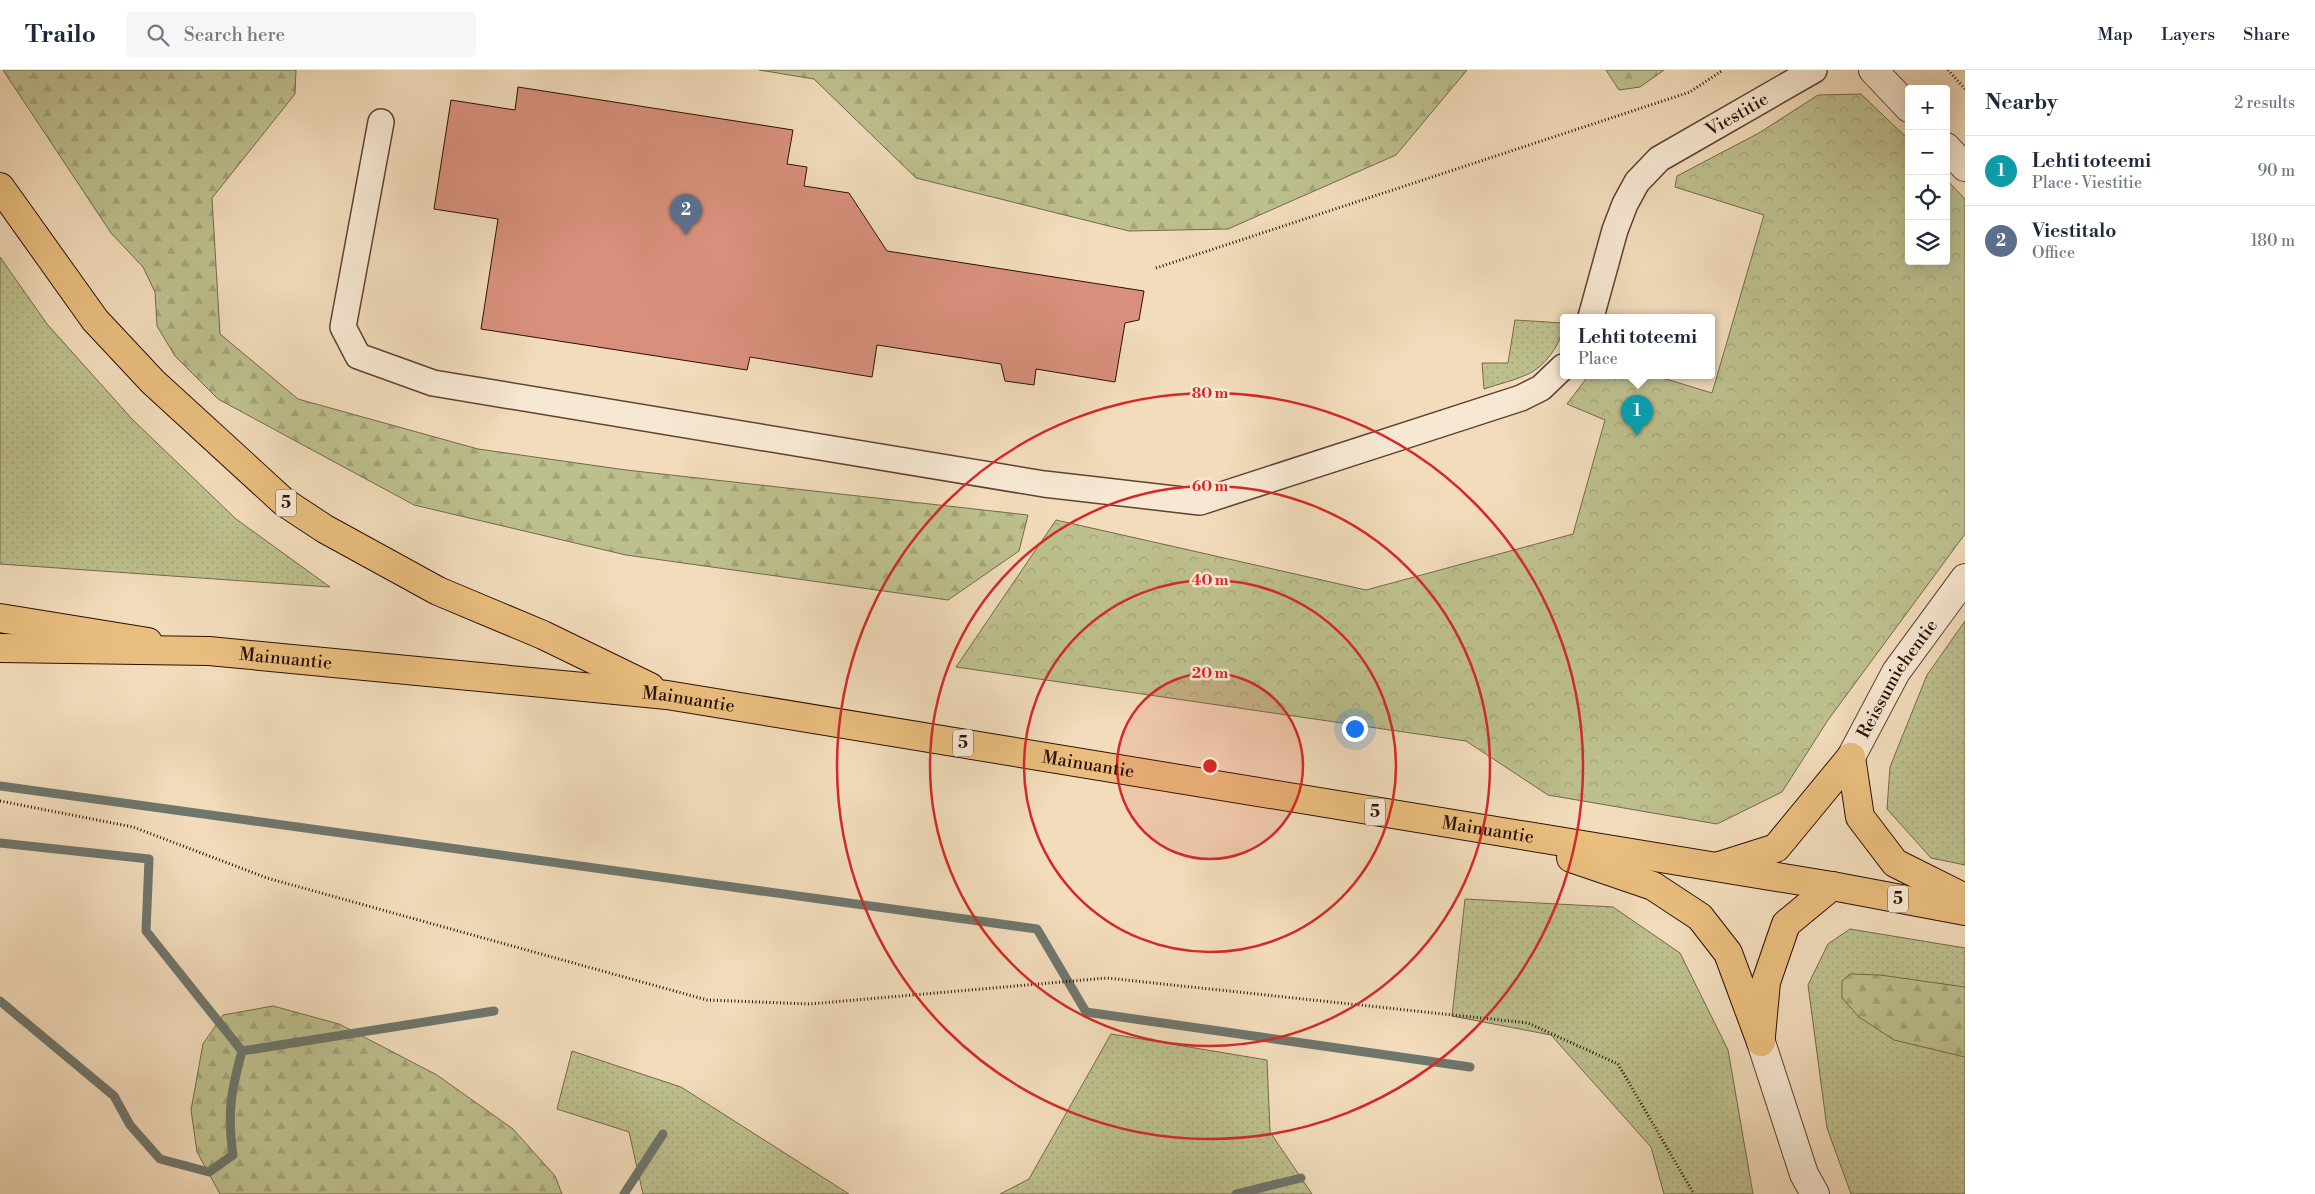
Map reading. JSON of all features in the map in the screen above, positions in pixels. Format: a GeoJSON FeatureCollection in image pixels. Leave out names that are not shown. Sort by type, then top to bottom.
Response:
{"type":"FeatureCollection","features":[{"type":"Feature","properties":{"kind":"main road","name":"5"},"geometry":{"type":"LineString","coordinates":[[0,187],[95,320],[152,382],[235,460],[284,502],[325,529],[438,592],[543,635],[667,695]]}},
{"type":"Feature","properties":{"kind":"main road","name":"Mainuantie"},"geometry":{"type":"LineString","coordinates":[[0,618],[209,651],[667,695],[1491,832],[1832,886],[1965,911]]}},
{"type":"Feature","properties":{"kind":"main road","name":"Mainuantie"},"geometry":{"type":"LineString","coordinates":[[0,648],[209,651]]}},
{"type":"Feature","properties":{"kind":"main road"},"geometry":{"type":"LineString","coordinates":[[1711,868],[1776,848],[1851,757]]}},
{"type":"Feature","properties":{"kind":"main road"},"geometry":{"type":"LineString","coordinates":[[1851,757],[1860,817],[1894,863],[1965,898]]}},
{"type":"Feature","properties":{"kind":"main road"},"geometry":{"type":"LineString","coordinates":[[1491,832],[1653,886],[1700,917],[1728,953],[1761,1042]]}},
{"type":"Feature","properties":{"kind":"main road"},"geometry":{"type":"LineString","coordinates":[[1761,1042],[1766,982],[1786,924],[1832,886]]}},
{"type":"Feature","properties":{"kind":"street","name":"Viestitie"},"geometry":{"type":"LineString","coordinates":[[1592,314],[1615,230],[1625,204],[1637,182],[1659,159],[1814,70]]}},
{"type":"Feature","properties":{"kind":"street"},"geometry":{"type":"LineString","coordinates":[[1873,70],[1905,104]]}},
{"type":"Feature","properties":{"kind":"street"},"geometry":{"type":"LineString","coordinates":[[382,122],[343,327],[358,356],[433,383],[1044,484],[1200,502],[1521,398],[1541,388],[1560,370]]}},
{"type":"Feature","properties":{"kind":"street"},"geometry":{"type":"LineString","coordinates":[[1950,151],[1965,167]]}},
{"type":"Feature","properties":{"kind":"street","name":"Reissumiehentie"},"geometry":{"type":"LineString","coordinates":[[1851,757],[1896,672],[1965,578]]}},
{"type":"Feature","properties":{"kind":"street"},"geometry":{"type":"LineString","coordinates":[[1761,1042],[1807,1187]]}},
{"type":"Feature","properties":{"kind":"path"},"geometry":{"type":"LineString","coordinates":[[1156,268],[1690,92],[1723,70]]}},
{"type":"Feature","properties":{"kind":"path"},"geometry":{"type":"LineString","coordinates":[[1948,70],[1965,89]]}},
{"type":"Feature","properties":{"kind":"path"},"geometry":{"type":"LineString","coordinates":[[0,801],[133,827],[267,878],[707,1000],[810,1004],[1106,978],[1528,1023],[1618,1064],[1694,1194]]}},
{"type":"Feature","properties":{"kind":"green space"},"geometry":{"type":"Polygon","coordinates":[[[3,70],[296,70],[295,94],[212,198],[220,334],[298,399],[478,449],[626,470],[1028,515],[1019,551],[948,600],[626,555],[414,505],[218,399],[175,356],[157,326],[155,292],[143,267],[111,233],[3,70]]]}},
{"type":"Feature","properties":{"kind":"green space"},"geometry":{"type":"Polygon","coordinates":[[[759,70],[1467,70],[1396,155],[1228,229],[1129,231],[916,178],[814,79],[759,70]]]}},
{"type":"Feature","properties":{"kind":"green space"},"geometry":{"type":"Polygon","coordinates":[[[1606,70],[1664,70],[1640,87],[1619,90],[1606,70]]]}},
{"type":"Feature","properties":{"kind":"green space"},"geometry":{"type":"Polygon","coordinates":[[[1861,94],[1905,136],[1905,265],[1950,265],[1950,183],[1965,199],[1965,534],[1828,720],[1782,792],[1717,824],[1548,795],[1466,741],[956,667],[1056,520],[1366,590],[1573,534],[1605,420],[1567,404],[1586,379],[1666,379],[1712,393],[1764,215],[1675,187],[1677,176],[1759,133],[1818,95],[1861,94]]]}},
{"type":"Feature","properties":{"kind":"green space"},"geometry":{"type":"Polygon","coordinates":[[[0,257],[47,324],[132,419],[236,519],[330,587],[0,564],[0,257]]]}},
{"type":"Feature","properties":{"kind":"green space"},"geometry":{"type":"Polygon","coordinates":[[[1515,320],[1560,323],[1560,339],[1546,361],[1533,372],[1484,389],[1482,363],[1508,363],[1515,320]]]}},
{"type":"Feature","properties":{"kind":"green space"},"geometry":{"type":"Polygon","coordinates":[[[1965,621],[1965,865],[1931,858],[1887,809],[1890,767],[1927,675],[1965,621]]]}},
{"type":"Feature","properties":{"kind":"green space"},"geometry":{"type":"Polygon","coordinates":[[[1465,899],[1613,907],[1680,953],[1728,1050],[1753,1194],[1664,1194],[1651,1147],[1551,1035],[1452,1016],[1465,899]]]}},
{"type":"Feature","properties":{"kind":"green space"},"geometry":{"type":"Polygon","coordinates":[[[1850,929],[1965,948],[1965,1194],[1851,1194],[1827,1128],[1808,985],[1828,944],[1850,929]]]}},
{"type":"Feature","properties":{"kind":"green space"},"geometry":{"type":"Polygon","coordinates":[[[1850,974],[1880,975],[1965,987],[1965,1057],[1894,1040],[1859,1017],[1842,998],[1842,981],[1850,974]]]}},
{"type":"Feature","properties":{"kind":"green space"},"geometry":{"type":"Polygon","coordinates":[[[273,1006],[339,1024],[437,1075],[513,1129],[555,1176],[562,1194],[220,1194],[197,1152],[191,1110],[203,1044],[223,1015],[273,1006]]]}},
{"type":"Feature","properties":{"kind":"green space"},"geometry":{"type":"Polygon","coordinates":[[[1111,1034],[1267,1060],[1270,1132],[1312,1194],[1000,1194],[1029,1179],[1111,1034]]]}},
{"type":"Feature","properties":{"kind":"green space"},"geometry":{"type":"Polygon","coordinates":[[[572,1051],[681,1087],[849,1194],[643,1194],[629,1132],[557,1109],[572,1051]]]}},
{"type":"Feature","properties":{"kind":"building"},"geometry":{"type":"Polygon","coordinates":[[[518,87],[793,130],[787,164],[807,167],[804,186],[849,193],[887,251],[1144,291],[1139,320],[1125,323],[1115,382],[1036,369],[1034,385],[1005,381],[1001,364],[877,345],[872,377],[750,357],[747,370],[481,329],[498,219],[434,209],[451,100],[515,110],[518,87]]]}},
{"type":"Feature","properties":{"kind":"waterway"},"geometry":{"type":"LineString","coordinates":[[0,786],[1037,929],[1086,1012],[1470,1067]]}},
{"type":"Feature","properties":{"kind":"waterway"},"geometry":{"type":"LineString","coordinates":[[0,843],[149,859],[146,931],[242,1051],[494,1011]]}},
{"type":"Feature","properties":{"kind":"waterway"},"geometry":{"type":"LineString","coordinates":[[0,1001],[114,1096],[130,1125],[160,1159],[209,1172],[233,1155],[230,1127],[231,1102],[242,1051]]}},
{"type":"Feature","properties":{"kind":"waterway"},"geometry":{"type":"LineString","coordinates":[[624,1194],[663,1134]]}},
{"type":"Feature","properties":{"kind":"waterway"},"geometry":{"type":"LineString","coordinates":[[1236,1194],[1301,1178]]}},
{"type":"Feature","properties":{"kind":"place","name":"Viestitalo"},"geometry":{"type":"Point","coordinates":[686,235]}},
{"type":"Feature","properties":{"kind":"place","name":"Lehti toteemi"},"geometry":{"type":"Point","coordinates":[1637,436]}}]}
